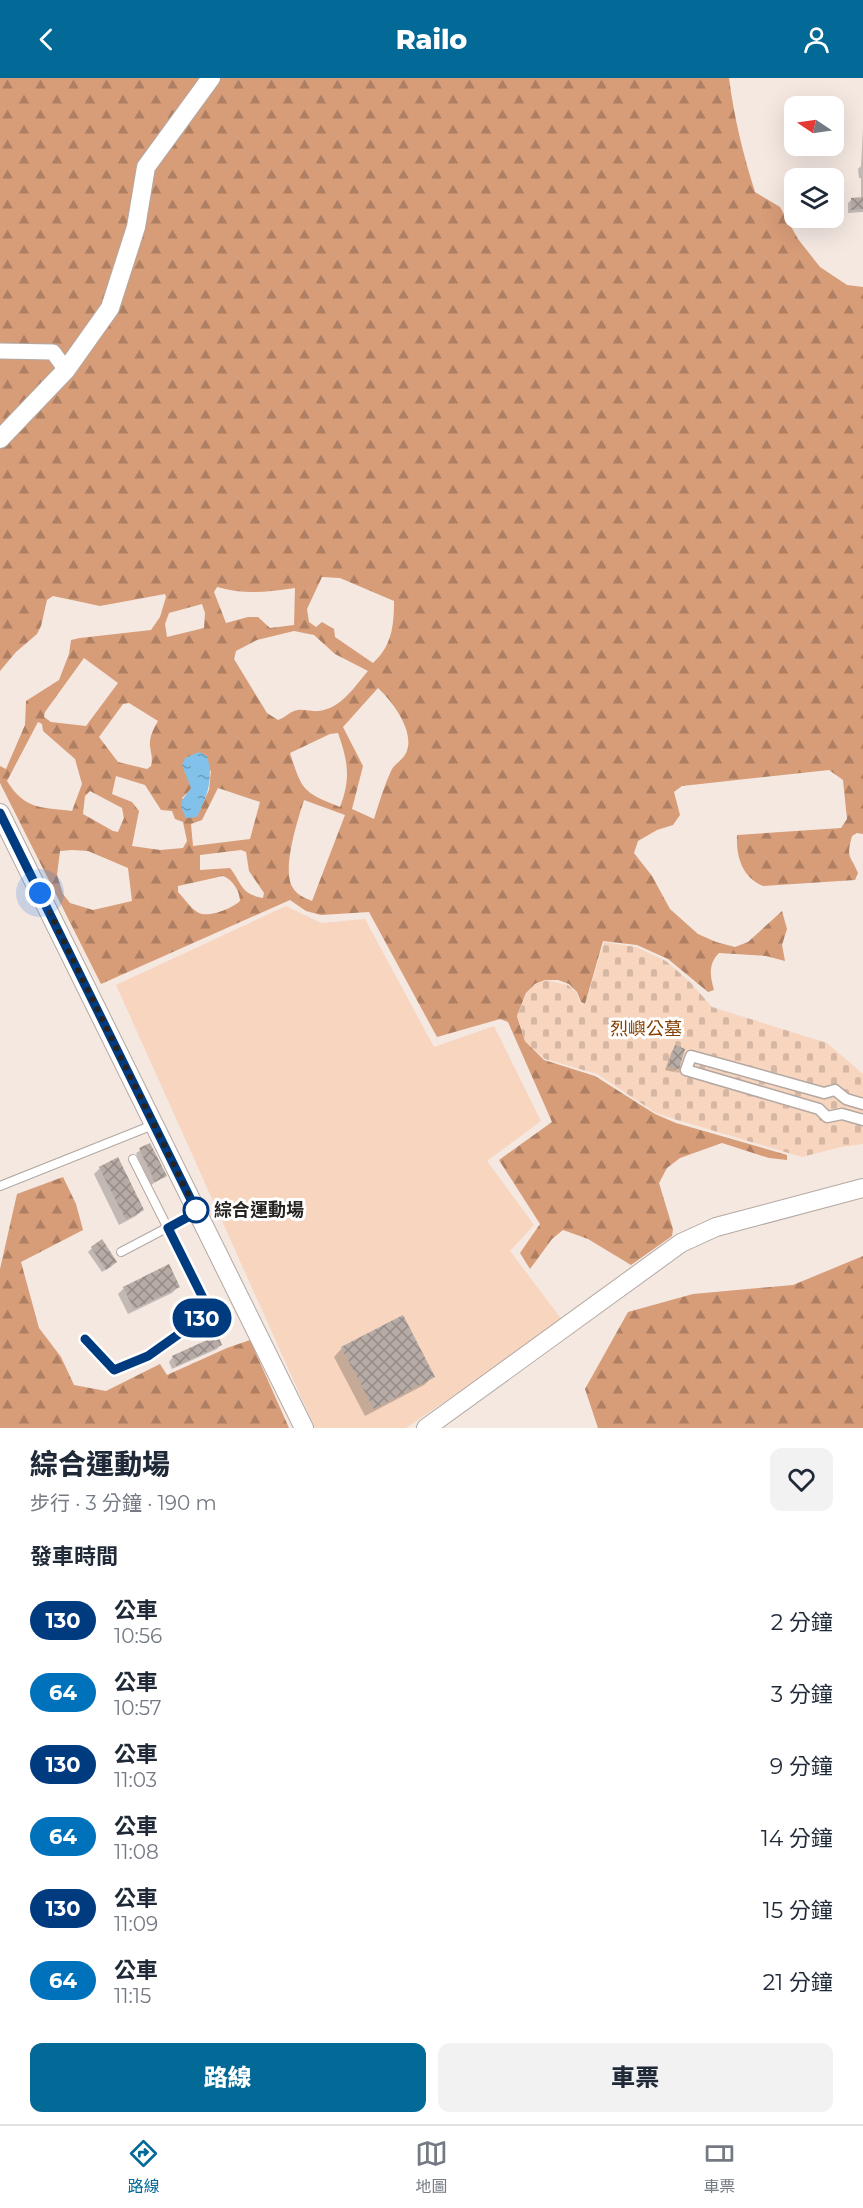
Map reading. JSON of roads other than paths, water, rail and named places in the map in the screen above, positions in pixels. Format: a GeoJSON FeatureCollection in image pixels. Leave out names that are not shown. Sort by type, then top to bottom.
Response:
{"type":"FeatureCollection","features":[{"type":"Feature","properties":{"kind":"street"},"geometry":{"type":"LineString","coordinates":[[0,439],[66,370],[110,308],[136,227],[146,167],[210,78]]}},
{"type":"Feature","properties":{"kind":"street"},"geometry":{"type":"LineString","coordinates":[[0,351],[53,352],[66,370]]}},
{"type":"Feature","properties":{"kind":"street"},"geometry":{"type":"LineString","coordinates":[[0,813],[304,1428]]}},
{"type":"Feature","properties":{"kind":"street"},"geometry":{"type":"LineString","coordinates":[[863,1104],[846,1099],[835,1090],[824,1093],[691,1056],[686,1070],[819,1109],[827,1117],[842,1114],[863,1120]]}},
{"type":"Feature","properties":{"kind":"street"},"geometry":{"type":"LineString","coordinates":[[426,1428],[681,1243],[716,1227],[863,1188]]}},
{"type":"Feature","properties":{"kind":"lane"},"geometry":{"type":"LineString","coordinates":[[0,1186],[154,1124]]}},
{"type":"Feature","properties":{"kind":"lane"},"geometry":{"type":"LineString","coordinates":[[85,1339],[114,1370],[148,1356],[210,1312],[133,1159]]}},
{"type":"Feature","properties":{"kind":"lane"},"geometry":{"type":"LineString","coordinates":[[121,1252],[197,1212]]}},
{"type":"Feature","properties":{"kind":"water"},"geometry":{"type":"Polygon","coordinates":[[[199,752],[207,756],[210,780],[197,817],[186,818],[181,804],[191,788],[182,765],[185,758],[199,752]]]}},
{"type":"Feature","properties":{"kind":"place","name":"綜合運動場"},"geometry":{"type":"Point","coordinates":[196,1210]}},
{"type":"Feature","properties":{"kind":"park label","name":"烈嶼公墓"},"geometry":{"type":"Point","coordinates":[646,1029]}}]}
